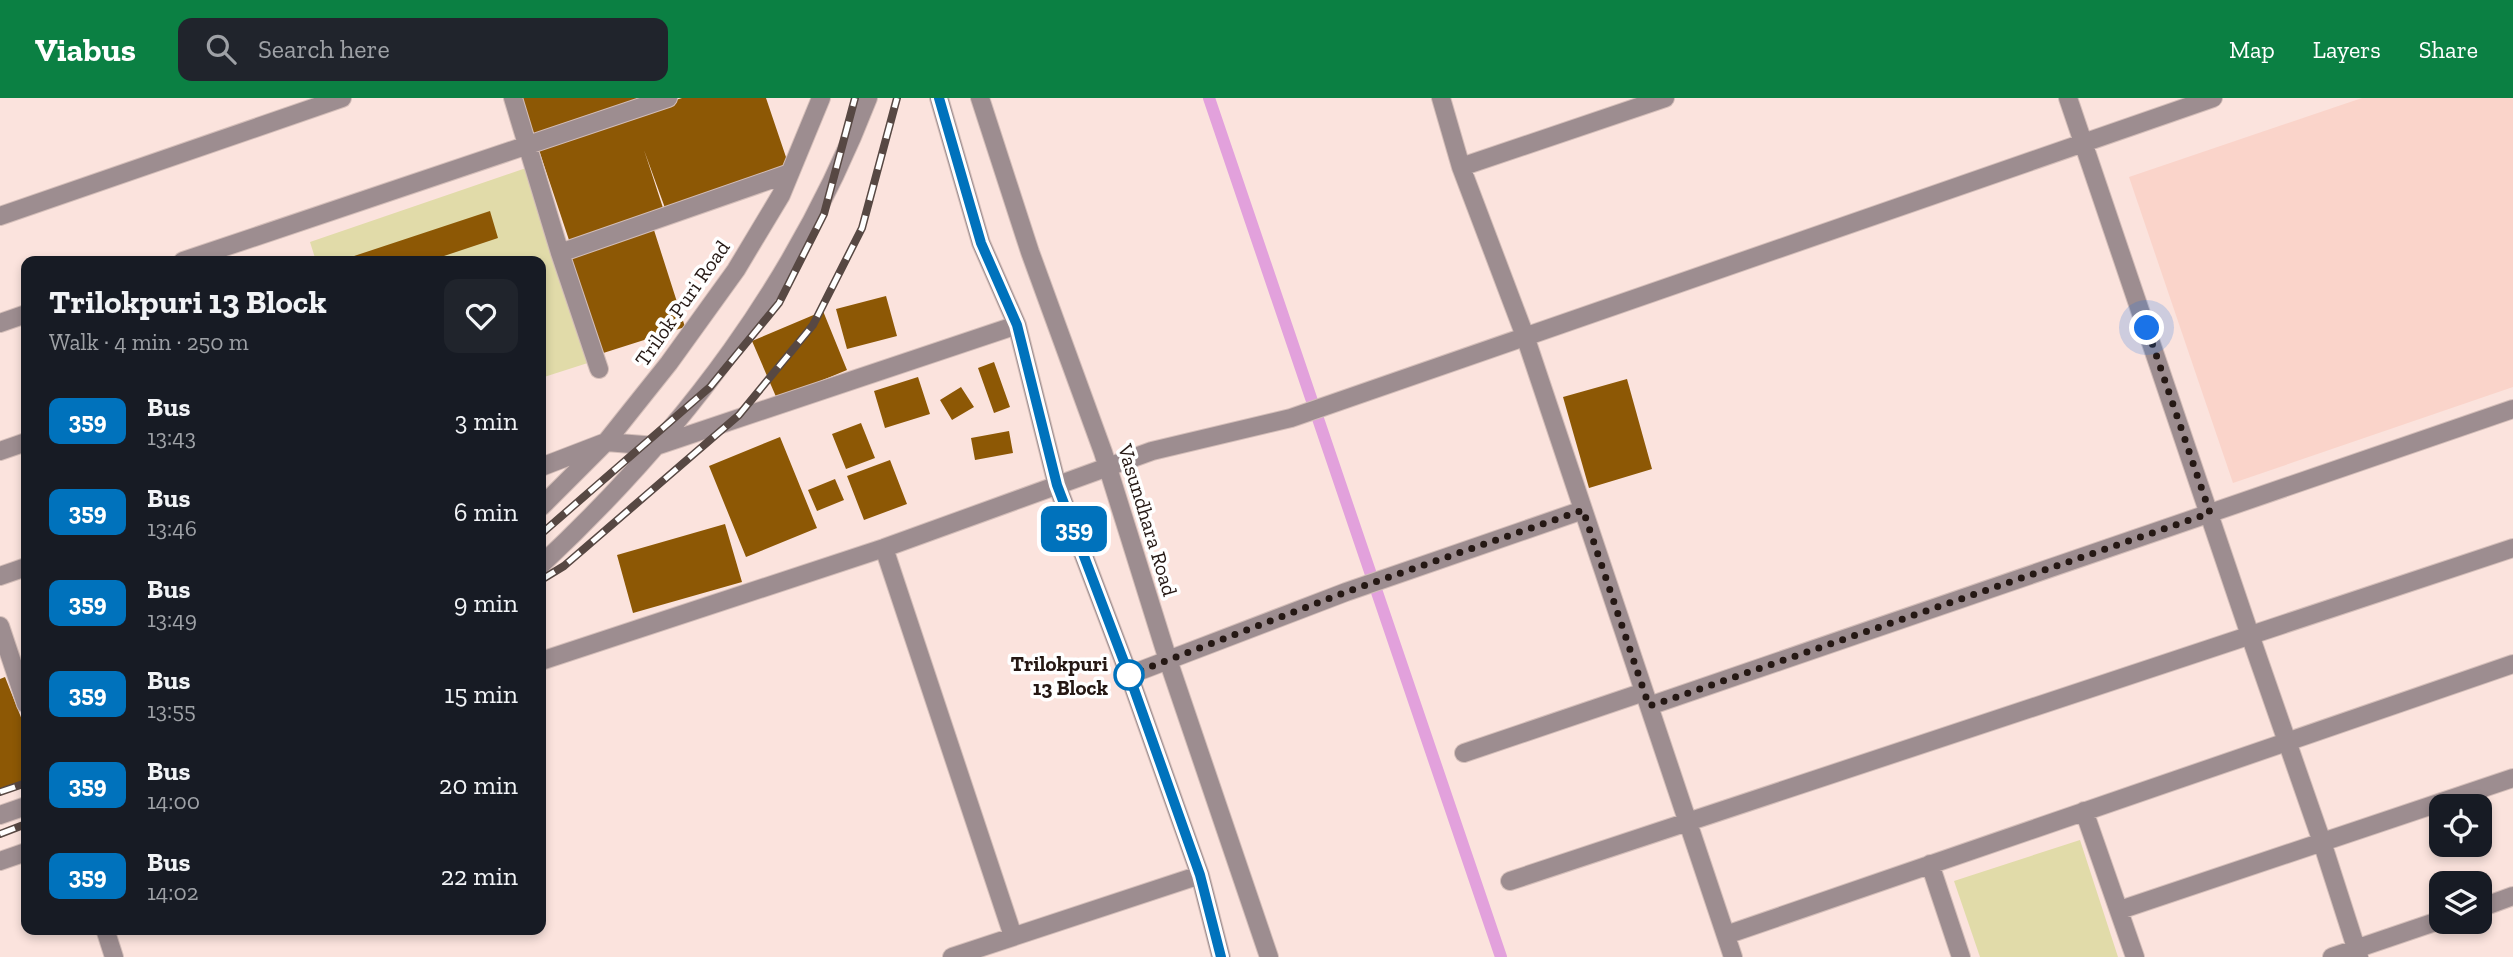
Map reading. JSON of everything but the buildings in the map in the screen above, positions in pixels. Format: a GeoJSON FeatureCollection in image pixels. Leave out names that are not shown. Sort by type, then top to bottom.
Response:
{"type":"FeatureCollection","features":[{"type":"Feature","properties":{"kind":"street"},"geometry":{"type":"LineString","coordinates":[[0,216],[342,98]]}},
{"type":"Feature","properties":{"kind":"street"},"geometry":{"type":"LineString","coordinates":[[513,98],[599,369]]}},
{"type":"Feature","properties":{"kind":"street"},"geometry":{"type":"LineString","coordinates":[[198,256],[668,98]]}},
{"type":"Feature","properties":{"kind":"street","name":"Trilok Puri Road"},"geometry":{"type":"LineString","coordinates":[[546,502],[606,442],[669,363],[736,270],[780,195],[821,98]]}},
{"type":"Feature","properties":{"kind":"street"},"geometry":{"type":"LineString","coordinates":[[546,560],[580,528],[656,446],[747,330],[790,263],[838,172],[868,98]]}},
{"type":"Feature","properties":{"kind":"street"},"geometry":{"type":"LineString","coordinates":[[939,98],[981,243],[1017,325],[1057,485],[1129,675],[1200,875],[1221,957]]}},
{"type":"Feature","properties":{"kind":"street","name":"Vasundhara Road"},"geometry":{"type":"LineString","coordinates":[[980,98],[1030,252],[1108,467],[1168,660],[1269,957]]}},
{"type":"Feature","properties":{"kind":"street"},"geometry":{"type":"LineString","coordinates":[[1441,98],[1461,167],[1525,336],[1733,957]]}},
{"type":"Feature","properties":{"kind":"street"},"geometry":{"type":"LineString","coordinates":[[1461,167],[1665,98]]}},
{"type":"Feature","properties":{"kind":"street"},"geometry":{"type":"LineString","coordinates":[[2068,98],[2358,953]]}},
{"type":"Feature","properties":{"kind":"street"},"geometry":{"type":"LineString","coordinates":[[546,659],[884,548],[1152,451],[1291,418],[2213,98]]}},
{"type":"Feature","properties":{"kind":"street"},"geometry":{"type":"LineString","coordinates":[[560,253],[790,173]]}},
{"type":"Feature","properties":{"kind":"street"},"geometry":{"type":"LineString","coordinates":[[0,323],[21,316]]}},
{"type":"Feature","properties":{"kind":"street"},"geometry":{"type":"LineString","coordinates":[[546,465],[606,442],[656,446],[1017,325]]}},
{"type":"Feature","properties":{"kind":"street"},"geometry":{"type":"LineString","coordinates":[[1464,753],[1647,699],[2210,513],[2513,409]]}},
{"type":"Feature","properties":{"kind":"street"},"geometry":{"type":"LineString","coordinates":[[0,451],[21,444]]}},
{"type":"Feature","properties":{"kind":"street"},"geometry":{"type":"LineString","coordinates":[[1129,675],[1346,592],[1583,510]]}},
{"type":"Feature","properties":{"kind":"street"},"geometry":{"type":"LineString","coordinates":[[884,548],[1013,936]]}},
{"type":"Feature","properties":{"kind":"street"},"geometry":{"type":"LineString","coordinates":[[1510,881],[2513,548]]}},
{"type":"Feature","properties":{"kind":"street"},"geometry":{"type":"LineString","coordinates":[[0,576],[21,569]]}},
{"type":"Feature","properties":{"kind":"street"},"geometry":{"type":"LineString","coordinates":[[0,626],[21,690]]}},
{"type":"Feature","properties":{"kind":"street"},"geometry":{"type":"LineString","coordinates":[[1726,934],[2513,664]]}},
{"type":"Feature","properties":{"kind":"street"},"geometry":{"type":"LineString","coordinates":[[2120,910],[2513,778]]}},
{"type":"Feature","properties":{"kind":"street"},"geometry":{"type":"LineString","coordinates":[[0,815],[21,808]]}},
{"type":"Feature","properties":{"kind":"street"},"geometry":{"type":"LineString","coordinates":[[2084,811],[2135,957]]}},
{"type":"Feature","properties":{"kind":"street"},"geometry":{"type":"LineString","coordinates":[[0,861],[21,854]]}},
{"type":"Feature","properties":{"kind":"street"},"geometry":{"type":"LineString","coordinates":[[1930,864],[1961,957]]}},
{"type":"Feature","properties":{"kind":"street"},"geometry":{"type":"LineString","coordinates":[[952,957],[1200,875]]}},
{"type":"Feature","properties":{"kind":"street"},"geometry":{"type":"LineString","coordinates":[[2492,904],[2513,897]]}},
{"type":"Feature","properties":{"kind":"street"},"geometry":{"type":"LineString","coordinates":[[2332,957],[2358,953],[2429,925]]}},
{"type":"Feature","properties":{"kind":"street"},"geometry":{"type":"LineString","coordinates":[[107,935],[114,957]]}},
{"type":"Feature","properties":{"kind":"shaded area"},"geometry":{"type":"Polygon","coordinates":[[[2362,98],[2513,98],[2513,387],[2233,483],[2129,177],[2362,98]]]}},
{"type":"Feature","properties":{"kind":"shaded area"},"geometry":{"type":"Polygon","coordinates":[[[526,168],[594,361],[546,376],[546,256],[314,256],[310,242],[526,168]]]}},
{"type":"Feature","properties":{"kind":"shaded area"},"geometry":{"type":"Polygon","coordinates":[[[2080,840],[2118,957],[1980,957],[1954,881],[2080,840]]]}},
{"type":"Feature","properties":{"kind":"waterway"},"geometry":{"type":"LineString","coordinates":[[1209,98],[1501,957]]}},
{"type":"Feature","properties":{"kind":"railway"},"geometry":{"type":"LineString","coordinates":[[546,530],[710,387],[779,303],[824,214],[855,98]]}},
{"type":"Feature","properties":{"kind":"railway"},"geometry":{"type":"LineString","coordinates":[[546,577],[564,566],[739,415],[813,325],[862,228],[897,98]]}},
{"type":"Feature","properties":{"kind":"railway"},"geometry":{"type":"LineString","coordinates":[[0,792],[21,785]]}},
{"type":"Feature","properties":{"kind":"railway"},"geometry":{"type":"LineString","coordinates":[[0,834],[21,826]]}},
{"type":"Feature","properties":{"kind":"bus line","name":"359"},"geometry":{"type":"LineString","coordinates":[[939,98],[981,243],[1017,325],[1057,485],[1129,675],[1200,875],[1221,957]]}},
{"type":"Feature","properties":{"kind":"place","name":"Trilokpuri 13 Block"},"geometry":{"type":"Point","coordinates":[1129,675]}},
{"type":"Feature","properties":{"kind":"route"},"geometry":{"type":"LineString","coordinates":[[1129,675],[1346,592],[1583,510],[1649,706],[1665,701],[2210,513],[2147,328]]}}]}
